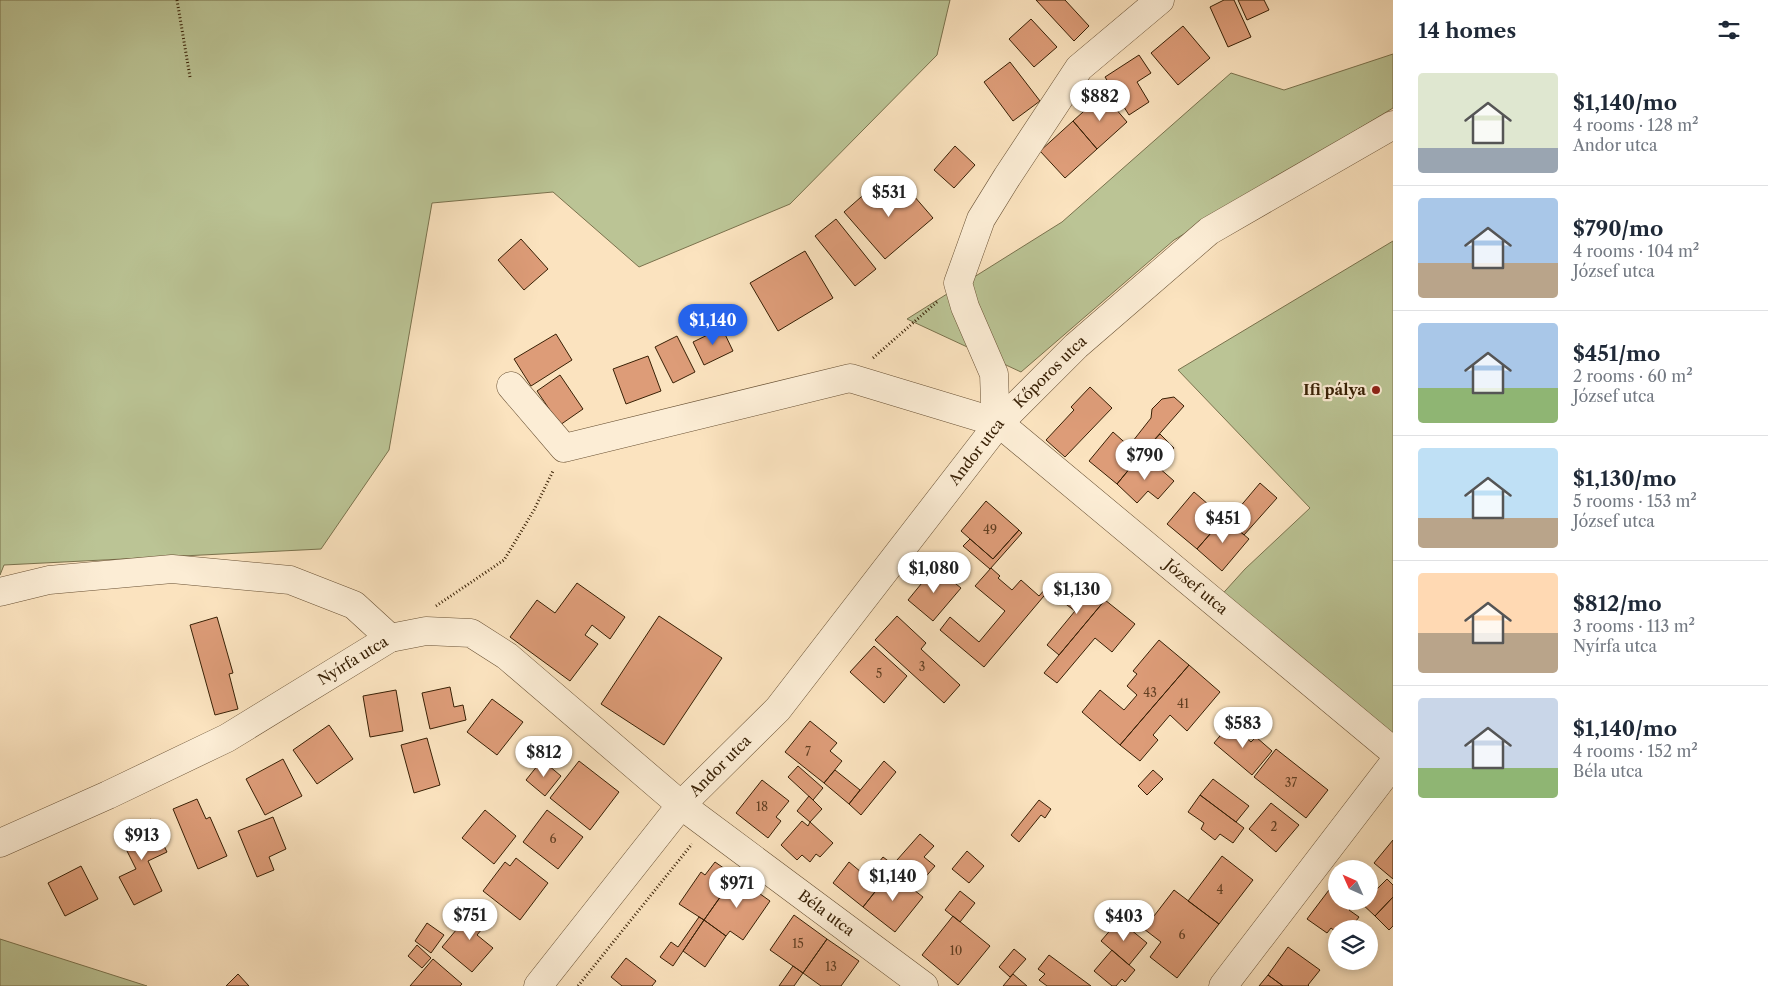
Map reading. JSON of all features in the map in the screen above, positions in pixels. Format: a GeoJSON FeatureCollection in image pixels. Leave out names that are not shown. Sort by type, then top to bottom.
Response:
{"type":"FeatureCollection","features":[{"type":"Feature","properties":{"kind":"street"},"geometry":{"type":"LineString","coordinates":[[958,283],[982,219],[1006,176],[1079,68],[1160,0]]}},
{"type":"Feature","properties":{"kind":"street","name":"Kőporos utca"},"geometry":{"type":"LineString","coordinates":[[999,423],[1076,346],[1209,231],[1393,125]]}},
{"type":"Feature","properties":{"kind":"street","name":"Kőporos utca"},"geometry":{"type":"LineString","coordinates":[[958,283],[965,306],[994,374],[995,402],[999,423]]}},
{"type":"Feature","properties":{"kind":"street"},"geometry":{"type":"LineString","coordinates":[[511,386],[564,448],[850,378]]}},
{"type":"Feature","properties":{"kind":"street","name":"Andor utca"},"geometry":{"type":"LineString","coordinates":[[538,986],[681,805],[778,709],[999,423],[850,378]]}},
{"type":"Feature","properties":{"kind":"street","name":"József utca"},"geometry":{"type":"LineString","coordinates":[[999,423],[1393,751]]}},
{"type":"Feature","properties":{"kind":"street"},"geometry":{"type":"LineString","coordinates":[[0,592],[49,580],[172,569],[290,580],[354,605],[390,638]]}},
{"type":"Feature","properties":{"kind":"street","name":"Nyírfa utca"},"geometry":{"type":"LineString","coordinates":[[0,843],[108,795],[227,738],[390,638],[426,631],[471,633],[507,656],[681,805]]}},
{"type":"Feature","properties":{"kind":"street"},"geometry":{"type":"LineString","coordinates":[[1223,986],[1393,764]]}},
{"type":"Feature","properties":{"kind":"street","name":"Béla utca"},"geometry":{"type":"LineString","coordinates":[[681,805],[924,986]]}},
{"type":"Feature","properties":{"kind":"path"},"geometry":{"type":"LineString","coordinates":[[178,0],[190,77]]}},
{"type":"Feature","properties":{"kind":"path"},"geometry":{"type":"LineString","coordinates":[[850,378],[958,283]]}},
{"type":"Feature","properties":{"kind":"path"},"geometry":{"type":"LineString","coordinates":[[431,610],[504,560],[534,510],[564,448]]}},
{"type":"Feature","properties":{"kind":"path"},"geometry":{"type":"LineString","coordinates":[[578,986],[707,824]]}},
{"type":"Feature","properties":{"kind":"green space"},"geometry":{"type":"Polygon","coordinates":[[[0,0],[950,0],[937,55],[790,204],[639,267],[553,192],[432,203],[389,450],[321,549],[4,565],[0,575],[0,0]]]}},
{"type":"Feature","properties":{"kind":"green space"},"geometry":{"type":"Polygon","coordinates":[[[1393,54],[1393,108],[1174,240],[1021,372],[907,319],[1062,222],[1231,73],[1284,90],[1393,54]]]}},
{"type":"Feature","properties":{"kind":"green space"},"geometry":{"type":"Polygon","coordinates":[[[1393,241],[1393,759],[1207,611],[1245,569],[1310,508],[1178,370],[1393,241]]]}},
{"type":"Feature","properties":{"kind":"green space"},"geometry":{"type":"Polygon","coordinates":[[[0,939],[147,986],[0,986],[0,939]]]}},
{"type":"Feature","properties":{"kind":"building"},"geometry":{"type":"Polygon","coordinates":[[[1036,0],[1065,0],[1089,26],[1074,41],[1036,0]]]}},
{"type":"Feature","properties":{"kind":"building"},"geometry":{"type":"Polygon","coordinates":[[[1224,0],[1234,0],[1251,37],[1228,47],[1210,7],[1224,0]]]}},
{"type":"Feature","properties":{"kind":"building"},"geometry":{"type":"Polygon","coordinates":[[[1238,0],[1264,0],[1269,10],[1247,20],[1238,0]]]}},
{"type":"Feature","properties":{"kind":"building"},"geometry":{"type":"Polygon","coordinates":[[[1031,19],[1057,47],[1034,67],[1009,39],[1031,19]]]}},
{"type":"Feature","properties":{"kind":"building"},"geometry":{"type":"Polygon","coordinates":[[[1183,26],[1210,58],[1178,85],[1151,53],[1183,26]]]}},
{"type":"Feature","properties":{"kind":"building"},"geometry":{"type":"Polygon","coordinates":[[[1139,55],[1151,73],[1137,82],[1149,102],[1129,115],[1105,77],[1139,55]]]}},
{"type":"Feature","properties":{"kind":"building"},"geometry":{"type":"Polygon","coordinates":[[[1010,62],[1040,101],[1013,121],[984,82],[1010,62]]]}},
{"type":"Feature","properties":{"kind":"building"},"geometry":{"type":"Polygon","coordinates":[[[1103,94],[1127,122],[1097,149],[1073,121],[1103,94]]]}},
{"type":"Feature","properties":{"kind":"building"},"geometry":{"type":"Polygon","coordinates":[[[1073,121],[1097,149],[1065,178],[1040,151],[1073,121]]]}},
{"type":"Feature","properties":{"kind":"building"},"geometry":{"type":"Polygon","coordinates":[[[955,146],[975,165],[954,188],[934,170],[955,146]]]}},
{"type":"Feature","properties":{"kind":"building"},"geometry":{"type":"Polygon","coordinates":[[[901,181],[933,218],[885,259],[844,212],[869,190],[878,200],[901,181]]]}},
{"type":"Feature","properties":{"kind":"building"},"geometry":{"type":"Polygon","coordinates":[[[836,219],[876,269],[855,286],[815,236],[836,219]]]}},
{"type":"Feature","properties":{"kind":"building"},"geometry":{"type":"Polygon","coordinates":[[[521,239],[548,269],[524,290],[498,260],[521,239]]]}},
{"type":"Feature","properties":{"kind":"building"},"geometry":{"type":"Polygon","coordinates":[[[805,251],[833,298],[778,331],[750,283],[805,251]]]}},
{"type":"Feature","properties":{"kind":"building"},"geometry":{"type":"Polygon","coordinates":[[[722,328],[733,351],[704,365],[693,342],[722,328]]]}},
{"type":"Feature","properties":{"kind":"building"},"geometry":{"type":"Polygon","coordinates":[[[556,334],[572,360],[531,386],[514,359],[556,334]]]}},
{"type":"Feature","properties":{"kind":"building"},"geometry":{"type":"Polygon","coordinates":[[[677,336],[695,372],[673,383],[655,347],[677,336]]]}},
{"type":"Feature","properties":{"kind":"building"},"geometry":{"type":"Polygon","coordinates":[[[648,356],[661,391],[626,404],[613,369],[648,356]]]}},
{"type":"Feature","properties":{"kind":"building"},"geometry":{"type":"Polygon","coordinates":[[[560,375],[583,409],[560,425],[537,391],[560,375]]]}},
{"type":"Feature","properties":{"kind":"building"},"geometry":{"type":"Polygon","coordinates":[[[1090,387],[1112,408],[1065,457],[1046,440],[1074,410],[1071,407],[1090,387]]]}},
{"type":"Feature","properties":{"kind":"building"},"geometry":{"type":"Polygon","coordinates":[[[1174,397],[1184,406],[1140,456],[1129,446],[1151,418],[1152,409],[1162,399],[1174,397]]]}},
{"type":"Feature","properties":{"kind":"building"},"geometry":{"type":"Polygon","coordinates":[[[1113,432],[1140,456],[1117,484],[1089,461],[1113,432]]]}},
{"type":"Feature","properties":{"kind":"building"},"geometry":{"type":"Polygon","coordinates":[[[1160,434],[1174,448],[1154,470],[1140,456],[1160,434]]]}},
{"type":"Feature","properties":{"kind":"building"},"geometry":{"type":"Polygon","coordinates":[[[1140,456],[1154,470],[1158,467],[1174,481],[1158,499],[1148,491],[1137,503],[1117,484],[1140,456]]]}},
{"type":"Feature","properties":{"kind":"building"},"geometry":{"type":"Polygon","coordinates":[[[1260,483],[1277,498],[1244,535],[1228,521],[1260,483]]]}},
{"type":"Feature","properties":{"kind":"building"},"geometry":{"type":"Polygon","coordinates":[[[1194,492],[1224,518],[1197,549],[1167,524],[1194,492]]]}},
{"type":"Feature","properties":{"kind":"building"},"geometry":{"type":"Polygon","coordinates":[[[986,501],[1019,530],[993,559],[961,531],[986,501]]]}},
{"type":"Feature","properties":{"kind":"building"},"geometry":{"type":"Polygon","coordinates":[[[1224,518],[1249,539],[1222,571],[1197,549],[1224,518]]]}},
{"type":"Feature","properties":{"kind":"building"},"geometry":{"type":"Polygon","coordinates":[[[1019,530],[1022,533],[990,569],[963,546],[970,539],[993,559],[1019,530]]]}},
{"type":"Feature","properties":{"kind":"building"},"geometry":{"type":"Polygon","coordinates":[[[935,567],[961,588],[933,621],[908,600],[935,567]]]}},
{"type":"Feature","properties":{"kind":"building"},"geometry":{"type":"Polygon","coordinates":[[[991,568],[1000,576],[998,578],[1012,590],[1021,580],[1039,596],[1046,588],[1049,590],[984,667],[940,630],[950,617],[979,642],[1005,611],[975,586],[991,568]]]}},
{"type":"Feature","properties":{"kind":"building"},"geometry":{"type":"Polygon","coordinates":[[[1081,580],[1105,600],[1059,655],[1047,645],[1075,611],[1063,602],[1081,580]]]}},
{"type":"Feature","properties":{"kind":"building"},"geometry":{"type":"Polygon","coordinates":[[[577,583],[625,617],[610,639],[592,625],[585,635],[598,644],[570,681],[510,637],[537,600],[555,613],[577,583]]]}},
{"type":"Feature","properties":{"kind":"building"},"geometry":{"type":"Polygon","coordinates":[[[1105,600],[1135,624],[1112,652],[1095,638],[1057,683],[1044,673],[1105,600]]]}},
{"type":"Feature","properties":{"kind":"building"},"geometry":{"type":"Polygon","coordinates":[[[659,616],[722,658],[664,745],[601,704],[659,616]]]}},
{"type":"Feature","properties":{"kind":"building"},"geometry":{"type":"Polygon","coordinates":[[[897,616],[926,643],[921,649],[960,685],[944,703],[875,640],[897,616]]]}},
{"type":"Feature","properties":{"kind":"building"},"geometry":{"type":"Polygon","coordinates":[[[217,617],[233,673],[229,674],[238,709],[215,715],[190,625],[217,617]]]}},
{"type":"Feature","properties":{"kind":"building"},"geometry":{"type":"Polygon","coordinates":[[[1159,640],[1189,665],[1120,745],[1082,712],[1100,690],[1124,710],[1137,695],[1127,686],[1137,674],[1133,671],[1159,640]]]}},
{"type":"Feature","properties":{"kind":"building"},"geometry":{"type":"Polygon","coordinates":[[[874,646],[907,676],[884,703],[850,672],[874,646]]]}},
{"type":"Feature","properties":{"kind":"building"},"geometry":{"type":"Polygon","coordinates":[[[1189,665],[1220,692],[1187,731],[1170,715],[1153,735],[1158,740],[1140,761],[1120,745],[1189,665]]]}},
{"type":"Feature","properties":{"kind":"building"},"geometry":{"type":"Polygon","coordinates":[[[450,687],[454,707],[463,705],[466,720],[430,729],[422,693],[450,687]]]}},
{"type":"Feature","properties":{"kind":"building"},"geometry":{"type":"Polygon","coordinates":[[[396,690],[403,731],[370,737],[363,696],[396,690]]]}},
{"type":"Feature","properties":{"kind":"building"},"geometry":{"type":"Polygon","coordinates":[[[492,699],[523,722],[497,755],[467,732],[492,699]]]}},
{"type":"Feature","properties":{"kind":"building"},"geometry":{"type":"Polygon","coordinates":[[[810,721],[837,743],[830,751],[842,761],[824,783],[785,752],[810,721]]]}},
{"type":"Feature","properties":{"kind":"building"},"geometry":{"type":"Polygon","coordinates":[[[1230,724],[1251,742],[1256,737],[1272,751],[1252,775],[1214,743],[1230,724]]]}},
{"type":"Feature","properties":{"kind":"building"},"geometry":{"type":"Polygon","coordinates":[[[329,725],[353,759],[317,784],[293,750],[329,725]]]}},
{"type":"Feature","properties":{"kind":"building"},"geometry":{"type":"Polygon","coordinates":[[[427,738],[440,785],[414,793],[401,745],[427,738]]]}},
{"type":"Feature","properties":{"kind":"building"},"geometry":{"type":"Polygon","coordinates":[[[1276,749],[1328,790],[1306,818],[1254,777],[1276,749]]]}},
{"type":"Feature","properties":{"kind":"building"},"geometry":{"type":"Polygon","coordinates":[[[283,759],[302,796],[265,815],[246,779],[283,759]]]}},
{"type":"Feature","properties":{"kind":"building"},"geometry":{"type":"Polygon","coordinates":[[[542,760],[561,776],[545,796],[526,780],[542,760]]]}},
{"type":"Feature","properties":{"kind":"building"},"geometry":{"type":"Polygon","coordinates":[[[579,761],[619,792],[590,830],[550,798],[579,761]]]}},
{"type":"Feature","properties":{"kind":"building"},"geometry":{"type":"Polygon","coordinates":[[[884,761],[896,772],[861,815],[849,804],[884,761]]]}},
{"type":"Feature","properties":{"kind":"building"},"geometry":{"type":"Polygon","coordinates":[[[798,766],[823,788],[813,800],[788,777],[798,766]]]}},
{"type":"Feature","properties":{"kind":"building"},"geometry":{"type":"Polygon","coordinates":[[[835,770],[860,790],[849,804],[824,783],[835,770]]]}},
{"type":"Feature","properties":{"kind":"building"},"geometry":{"type":"Polygon","coordinates":[[[1153,770],[1163,779],[1147,795],[1138,786],[1153,770]]]}},
{"type":"Feature","properties":{"kind":"building"},"geometry":{"type":"Polygon","coordinates":[[[1213,779],[1249,806],[1236,822],[1200,795],[1213,779]]]}},
{"type":"Feature","properties":{"kind":"building"},"geometry":{"type":"Polygon","coordinates":[[[762,780],[789,801],[776,817],[781,821],[768,838],[736,813],[762,780]]]}},
{"type":"Feature","properties":{"kind":"building"},"geometry":{"type":"Polygon","coordinates":[[[1200,795],[1244,828],[1233,843],[1220,834],[1215,840],[1201,829],[1204,823],[1188,812],[1200,795]]]}},
{"type":"Feature","properties":{"kind":"building"},"geometry":{"type":"Polygon","coordinates":[[[809,796],[822,809],[810,822],[797,811],[809,796]]]}},
{"type":"Feature","properties":{"kind":"building"},"geometry":{"type":"Polygon","coordinates":[[[197,799],[206,819],[210,817],[227,856],[198,869],[173,809],[197,799]]]}},
{"type":"Feature","properties":{"kind":"building"},"geometry":{"type":"Polygon","coordinates":[[[1039,800],[1051,809],[1045,818],[1041,815],[1019,842],[1011,835],[1039,800]]]}},
{"type":"Feature","properties":{"kind":"building"},"geometry":{"type":"Polygon","coordinates":[[[1271,803],[1299,825],[1276,852],[1249,829],[1271,803]]]}},
{"type":"Feature","properties":{"kind":"building"},"geometry":{"type":"Polygon","coordinates":[[[485,810],[516,836],[494,864],[462,838],[485,810]]]}},
{"type":"Feature","properties":{"kind":"building"},"geometry":{"type":"Polygon","coordinates":[[[547,810],[583,837],[558,869],[523,842],[547,810]]]}},
{"type":"Feature","properties":{"kind":"building"},"geometry":{"type":"Polygon","coordinates":[[[273,817],[286,849],[269,857],[274,870],[257,877],[238,831],[273,817]]]}},
{"type":"Feature","properties":{"kind":"building"},"geometry":{"type":"Polygon","coordinates":[[[151,819],[167,852],[148,861],[162,891],[134,905],[119,877],[136,869],[119,835],[151,819]]]}},
{"type":"Feature","properties":{"kind":"building"},"geometry":{"type":"Polygon","coordinates":[[[802,821],[808,826],[810,822],[833,843],[820,857],[816,854],[810,862],[802,855],[797,860],[781,845],[802,821]]]}},
{"type":"Feature","properties":{"kind":"building"},"geometry":{"type":"Polygon","coordinates":[[[920,834],[934,846],[924,857],[935,866],[922,881],[897,860],[920,834]]]}},
{"type":"Feature","properties":{"kind":"building"},"geometry":{"type":"Polygon","coordinates":[[[1393,840],[1393,879],[1378,866],[1376,860],[1393,840]]]}},
{"type":"Feature","properties":{"kind":"building"},"geometry":{"type":"Polygon","coordinates":[[[967,851],[984,866],[969,883],[952,869],[967,851]]]}},
{"type":"Feature","properties":{"kind":"building"},"geometry":{"type":"Polygon","coordinates":[[[1222,856],[1253,880],[1219,924],[1188,901],[1222,856]]]}},
{"type":"Feature","properties":{"kind":"building"},"geometry":{"type":"Polygon","coordinates":[[[883,857],[895,866],[863,907],[833,883],[849,862],[867,877],[883,857]]]}},
{"type":"Feature","properties":{"kind":"building"},"geometry":{"type":"Polygon","coordinates":[[[516,858],[548,883],[520,920],[483,891],[505,862],[510,866],[516,858]]]}},
{"type":"Feature","properties":{"kind":"building"},"geometry":{"type":"Polygon","coordinates":[[[715,862],[735,876],[704,920],[679,904],[701,872],[705,875],[715,862]]]}},
{"type":"Feature","properties":{"kind":"building"},"geometry":{"type":"Polygon","coordinates":[[[81,866],[98,899],[65,916],[48,883],[81,866]]]}},
{"type":"Feature","properties":{"kind":"building"},"geometry":{"type":"Polygon","coordinates":[[[891,872],[923,897],[895,932],[863,907],[891,872]]]}},
{"type":"Feature","properties":{"kind":"building"},"geometry":{"type":"Polygon","coordinates":[[[735,876],[770,901],[743,940],[730,931],[726,936],[704,920],[735,876]]]}},
{"type":"Feature","properties":{"kind":"building"},"geometry":{"type":"Polygon","coordinates":[[[1387,879],[1393,885],[1393,897],[1375,916],[1369,910],[1378,910],[1378,888],[1387,879]]]}},
{"type":"Feature","properties":{"kind":"building"},"geometry":{"type":"Polygon","coordinates":[[[1174,890],[1219,924],[1177,978],[1150,957],[1161,942],[1144,929],[1174,890]]]}},
{"type":"Feature","properties":{"kind":"building"},"geometry":{"type":"Polygon","coordinates":[[[960,891],[975,903],[960,922],[945,910],[960,891]]]}},
{"type":"Feature","properties":{"kind":"building"},"geometry":{"type":"Polygon","coordinates":[[[1328,891],[1328,910],[1349,910],[1359,917],[1357,920],[1328,920],[1327,933],[1307,919],[1328,891]]]}},
{"type":"Feature","properties":{"kind":"building"},"geometry":{"type":"Polygon","coordinates":[[[1393,897],[1393,926],[1389,930],[1375,916],[1393,897]]]}},
{"type":"Feature","properties":{"kind":"building"},"geometry":{"type":"Polygon","coordinates":[[[476,906],[491,918],[477,935],[493,948],[472,972],[442,947],[476,906]]]}},
{"type":"Feature","properties":{"kind":"building"},"geometry":{"type":"Polygon","coordinates":[[[794,915],[827,939],[803,973],[770,950],[794,915]]]}},
{"type":"Feature","properties":{"kind":"building"},"geometry":{"type":"Polygon","coordinates":[[[953,916],[990,946],[958,985],[922,955],[953,916]]]}},
{"type":"Feature","properties":{"kind":"building"},"geometry":{"type":"Polygon","coordinates":[[[699,917],[704,920],[673,966],[660,957],[671,942],[678,947],[699,917]]]}},
{"type":"Feature","properties":{"kind":"building"},"geometry":{"type":"Polygon","coordinates":[[[704,920],[726,936],[705,967],[683,951],[704,920]]]}},
{"type":"Feature","properties":{"kind":"building"},"geometry":{"type":"Polygon","coordinates":[[[1119,920],[1147,943],[1129,965],[1101,941],[1119,920]]]}},
{"type":"Feature","properties":{"kind":"building"},"geometry":{"type":"Polygon","coordinates":[[[427,923],[444,935],[431,953],[415,941],[427,923]]]}},
{"type":"Feature","properties":{"kind":"building"},"geometry":{"type":"Polygon","coordinates":[[[827,939],[859,961],[841,986],[821,986],[803,973],[827,939]]]}},
{"type":"Feature","properties":{"kind":"building"},"geometry":{"type":"Polygon","coordinates":[[[417,945],[431,958],[422,968],[408,956],[417,945]]]}},
{"type":"Feature","properties":{"kind":"building"},"geometry":{"type":"Polygon","coordinates":[[[1288,947],[1320,970],[1309,986],[1283,986],[1268,975],[1288,947]]]}},
{"type":"Feature","properties":{"kind":"building"},"geometry":{"type":"Polygon","coordinates":[[[1014,949],[1026,959],[1010,977],[999,967],[1014,949]]]}},
{"type":"Feature","properties":{"kind":"building"},"geometry":{"type":"Polygon","coordinates":[[[1112,950],[1135,970],[1125,982],[1122,979],[1116,986],[1112,986],[1094,971],[1112,950]]]}},
{"type":"Feature","properties":{"kind":"building"},"geometry":{"type":"Polygon","coordinates":[[[1049,955],[1091,986],[1047,986],[1039,980],[1045,974],[1038,969],[1049,955]]]}},
{"type":"Feature","properties":{"kind":"building"},"geometry":{"type":"Polygon","coordinates":[[[626,958],[656,981],[652,986],[622,986],[611,977],[626,958]]]}},
{"type":"Feature","properties":{"kind":"building"},"geometry":{"type":"Polygon","coordinates":[[[433,959],[462,984],[460,986],[410,986],[433,959]]]}},
{"type":"Feature","properties":{"kind":"building"},"geometry":{"type":"Polygon","coordinates":[[[793,966],[803,973],[794,986],[779,986],[793,966]]]}},
{"type":"Feature","properties":{"kind":"building"},"geometry":{"type":"Polygon","coordinates":[[[238,974],[249,986],[226,986],[238,974]]]}},
{"type":"Feature","properties":{"kind":"building"},"geometry":{"type":"Polygon","coordinates":[[[1013,974],[1027,986],[1003,986],[1013,974]]]}},
{"type":"Feature","properties":{"kind":"building"},"geometry":{"type":"Polygon","coordinates":[[[1268,975],[1283,986],[1259,986],[1268,975]]]}},
{"type":"Feature","properties":{"kind":"place","name":"Ifi pálya"},"geometry":{"type":"Point","coordinates":[1376,390]}}]}
